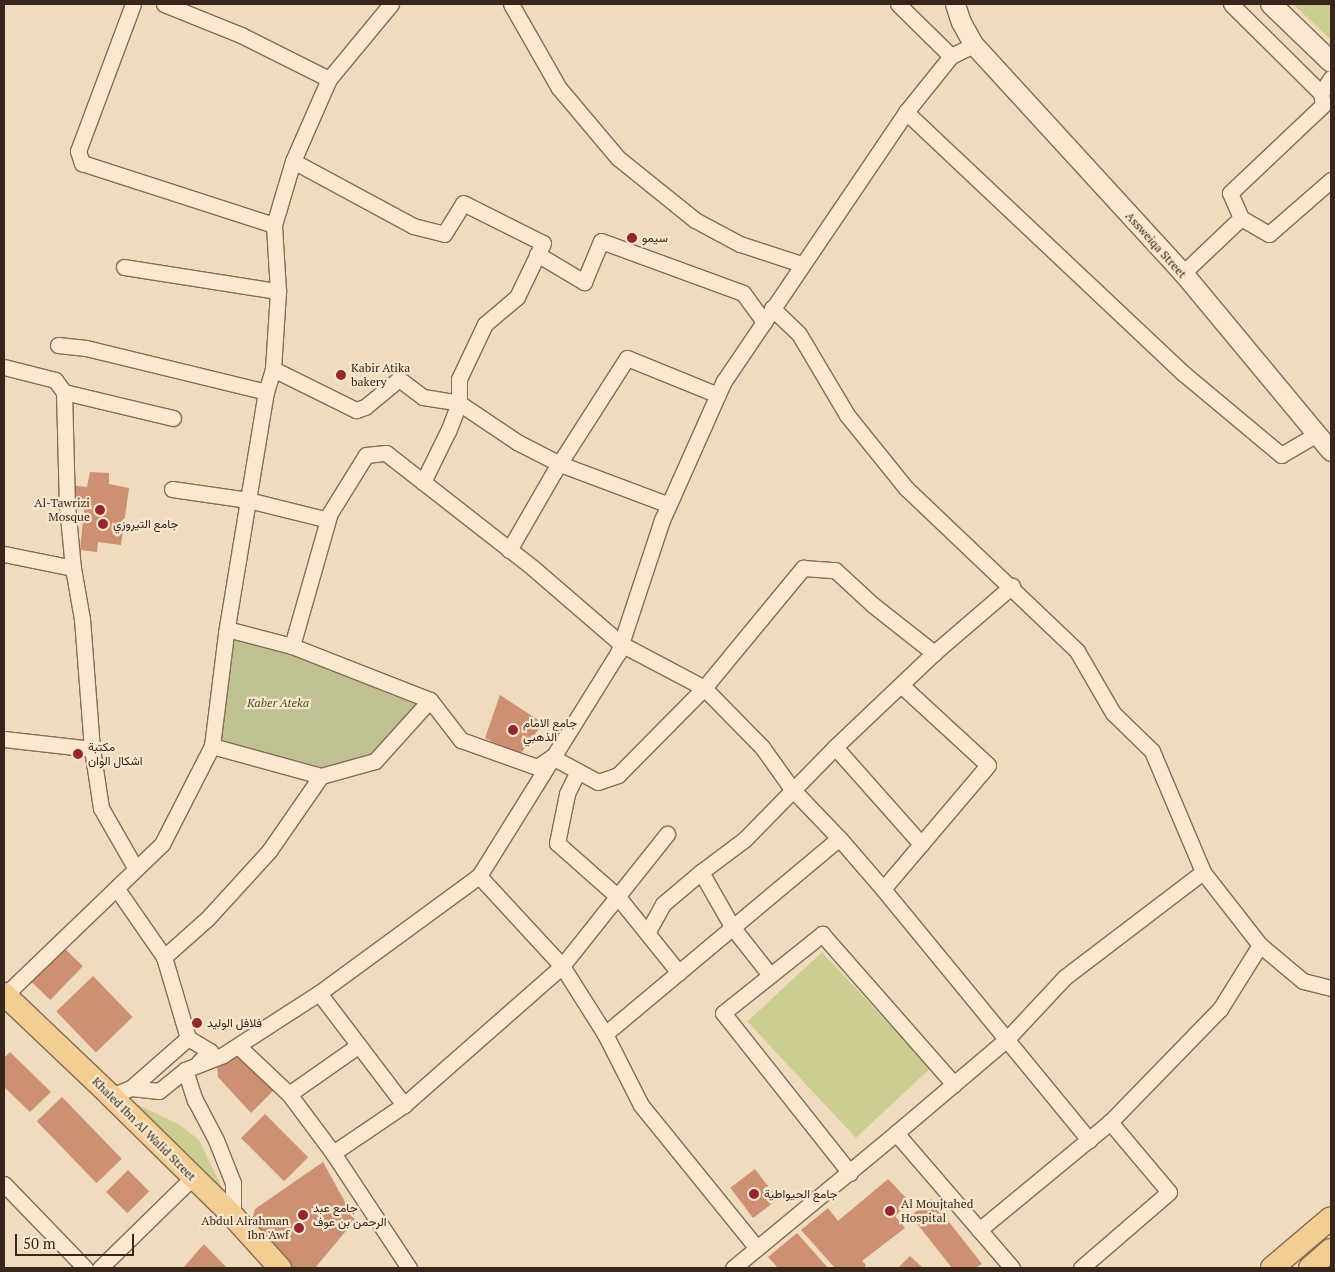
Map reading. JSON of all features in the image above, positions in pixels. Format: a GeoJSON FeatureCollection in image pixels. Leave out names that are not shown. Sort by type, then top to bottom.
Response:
{"type":"FeatureCollection","features":[{"type":"Feature","properties":{"kind":"main road"},"geometry":{"type":"LineString","coordinates":[[1271,4],[1331,62]]}},
{"type":"Feature","properties":{"kind":"main road","name":"Khaled Ibn Al Walid Street"},"geometry":{"type":"LineString","coordinates":[[4,995],[121,1092],[193,1177],[280,1268]]}},
{"type":"Feature","properties":{"kind":"main road"},"geometry":{"type":"LineString","coordinates":[[1272,1268],[1331,1218]]}},
{"type":"Feature","properties":{"kind":"main road"},"geometry":{"type":"LineString","coordinates":[[1310,1268],[1331,1250]]}},
{"type":"Feature","properties":{"kind":"street"},"geometry":{"type":"LineString","coordinates":[[133,4],[78,151],[82,163],[274,225]]}},
{"type":"Feature","properties":{"kind":"street"},"geometry":{"type":"LineString","coordinates":[[164,4],[241,35],[329,79]]}},
{"type":"Feature","properties":{"kind":"street"},"geometry":{"type":"LineString","coordinates":[[4,995],[162,844],[212,746],[227,629],[266,392],[273,369],[278,291],[274,225],[293,161],[329,79],[391,4]]}},
{"type":"Feature","properties":{"kind":"street"},"geometry":{"type":"LineString","coordinates":[[511,4],[559,88],[618,158],[694,220],[740,244],[801,264]]}},
{"type":"Feature","properties":{"kind":"street"},"geometry":{"type":"LineString","coordinates":[[898,4],[951,56]]}},
{"type":"Feature","properties":{"kind":"street","name":"Assweiqa Street"},"geometry":{"type":"LineString","coordinates":[[955,4],[961,22],[974,45],[1183,273],[1331,451]]}},
{"type":"Feature","properties":{"kind":"street"},"geometry":{"type":"LineString","coordinates":[[1231,4],[1321,93],[1323,105],[1230,193],[1241,218],[1269,234],[1331,180]]}},
{"type":"Feature","properties":{"kind":"street"},"geometry":{"type":"LineString","coordinates":[[192,1067],[223,1055],[319,993],[479,876],[618,653],[662,520],[724,381],[801,264],[906,112],[951,56],[974,45]]}},
{"type":"Feature","properties":{"kind":"street"},"geometry":{"type":"LineString","coordinates":[[1321,93],[1331,78]]}},
{"type":"Feature","properties":{"kind":"street"},"geometry":{"type":"LineString","coordinates":[[906,112],[1183,373],[1281,455],[1317,434]]}},
{"type":"Feature","properties":{"kind":"street"},"geometry":{"type":"LineString","coordinates":[[293,161],[413,226],[444,234],[463,202],[544,243],[517,297],[485,324],[459,379],[459,403],[448,432],[423,482]]}},
{"type":"Feature","properties":{"kind":"street"},"geometry":{"type":"LineString","coordinates":[[1183,273],[1241,218]]}},
{"type":"Feature","properties":{"kind":"street"},"geometry":{"type":"LineString","coordinates":[[538,254],[584,282],[601,241],[743,293],[764,322]]}},
{"type":"Feature","properties":{"kind":"street"},"geometry":{"type":"LineString","coordinates":[[124,267],[278,291]]}},
{"type":"Feature","properties":{"kind":"street"},"geometry":{"type":"LineString","coordinates":[[772,308],[799,334],[847,415],[906,488],[1012,586],[1077,651],[1113,713],[1152,751],[1203,872],[1260,944],[1303,981],[1331,988]]}},
{"type":"Feature","properties":{"kind":"street"},"geometry":{"type":"LineString","coordinates":[[58,345],[86,348],[266,392]]}},
{"type":"Feature","properties":{"kind":"street"},"geometry":{"type":"LineString","coordinates":[[509,550],[554,472],[627,358],[718,395]]}},
{"type":"Feature","properties":{"kind":"street"},"geometry":{"type":"LineString","coordinates":[[4,367],[55,380],[64,392],[67,505],[73,568],[82,619],[92,749],[101,808],[136,869]]}},
{"type":"Feature","properties":{"kind":"street"},"geometry":{"type":"LineString","coordinates":[[273,369],[356,410],[365,407],[399,379],[423,397],[459,403],[517,442],[560,464],[669,505]]}},
{"type":"Feature","properties":{"kind":"street"},"geometry":{"type":"LineString","coordinates":[[64,392],[174,418]]}},
{"type":"Feature","properties":{"kind":"street"},"geometry":{"type":"LineString","coordinates":[[292,646],[328,520],[366,454],[386,453],[509,550],[621,644],[704,688],[762,747],[792,789],[883,888],[1089,1140]]}},
{"type":"Feature","properties":{"kind":"street"},"geometry":{"type":"LineString","coordinates":[[172,489],[248,500],[328,520]]}},
{"type":"Feature","properties":{"kind":"street"},"geometry":{"type":"LineString","coordinates":[[4,554],[73,568]]}},
{"type":"Feature","properties":{"kind":"street"},"geometry":{"type":"LineString","coordinates":[[552,757],[598,782],[618,775],[704,688],[803,568],[835,570],[873,605],[934,653]]}},
{"type":"Feature","properties":{"kind":"street"},"geometry":{"type":"LineString","coordinates":[[647,933],[663,904],[745,839],[834,747],[934,653],[1012,586]]}},
{"type":"Feature","properties":{"kind":"street"},"geometry":{"type":"LineString","coordinates":[[227,629],[292,646],[430,700],[461,740],[537,767],[552,757]]}},
{"type":"Feature","properties":{"kind":"street"},"geometry":{"type":"LineString","coordinates":[[883,888],[988,765],[901,685]]}},
{"type":"Feature","properties":{"kind":"street"},"geometry":{"type":"LineString","coordinates":[[212,746],[322,776],[376,761],[430,700]]}},
{"type":"Feature","properties":{"kind":"street"},"geometry":{"type":"LineString","coordinates":[[4,739],[92,749]]}},
{"type":"Feature","properties":{"kind":"street"},"geometry":{"type":"LineString","coordinates":[[834,747],[921,844]]}},
{"type":"Feature","properties":{"kind":"street"},"geometry":{"type":"LineString","coordinates":[[578,771],[568,794],[557,843],[618,897],[679,973]]}},
{"type":"Feature","properties":{"kind":"street"},"geometry":{"type":"LineString","coordinates":[[164,957],[207,919],[269,851],[322,776]]}},
{"type":"Feature","properties":{"kind":"street"},"geometry":{"type":"LineString","coordinates":[[333,1153],[404,1105],[562,966],[667,834]]}},
{"type":"Feature","properties":{"kind":"street"},"geometry":{"type":"LineString","coordinates":[[605,1034],[839,838]]}},
{"type":"Feature","properties":{"kind":"street"},"geometry":{"type":"LineString","coordinates":[[701,872],[733,928],[770,975]]}},
{"type":"Feature","properties":{"kind":"street"},"geometry":{"type":"LineString","coordinates":[[734,1268],[850,1173],[1007,1039],[1065,978],[1203,872]]}},
{"type":"Feature","properties":{"kind":"street"},"geometry":{"type":"LineString","coordinates":[[479,876],[562,966],[605,1034],[641,1105],[757,1248]]}},
{"type":"Feature","properties":{"kind":"street"},"geometry":{"type":"LineString","coordinates":[[117,889],[164,957],[188,1038],[210,1051],[159,1091],[121,1092]]}},
{"type":"Feature","properties":{"kind":"street"},"geometry":{"type":"LineString","coordinates":[[850,1173],[723,1012],[822,934],[954,1084]]}},
{"type":"Feature","properties":{"kind":"street"},"geometry":{"type":"LineString","coordinates":[[979,1230],[1110,1122],[1220,1009],[1260,944]]}},
{"type":"Feature","properties":{"kind":"street"},"geometry":{"type":"LineString","coordinates":[[319,993],[404,1105]]}},
{"type":"Feature","properties":{"kind":"street"},"geometry":{"type":"LineString","coordinates":[[121,1092],[188,1038]]}},
{"type":"Feature","properties":{"kind":"street"},"geometry":{"type":"LineString","coordinates":[[238,1046],[289,1094],[333,1153],[409,1268]]}},
{"type":"Feature","properties":{"kind":"street"},"geometry":{"type":"LineString","coordinates":[[289,1094],[359,1046]]}},
{"type":"Feature","properties":{"kind":"street"},"geometry":{"type":"LineString","coordinates":[[192,1067],[195,1100],[216,1140],[233,1183],[232,1216]]}},
{"type":"Feature","properties":{"kind":"street"},"geometry":{"type":"LineString","coordinates":[[1081,1268],[1170,1192],[1110,1122]]}},
{"type":"Feature","properties":{"kind":"street"},"geometry":{"type":"LineString","coordinates":[[896,1133],[1012,1268]]}},
{"type":"Feature","properties":{"kind":"street"},"geometry":{"type":"LineString","coordinates":[[100,1268],[193,1177]]}},
{"type":"Feature","properties":{"kind":"street"},"geometry":{"type":"LineString","coordinates":[[4,1184],[84,1268]]}},
{"type":"Feature","properties":{"kind":"green space"},"geometry":{"type":"Polygon","coordinates":[[[1293,4],[1331,4],[1331,40],[1293,4]]]}},
{"type":"Feature","properties":{"kind":"green space","name":"Kaber Ateka"},"geometry":{"type":"Polygon","coordinates":[[[226,633],[292,646],[428,702],[375,761],[321,776],[213,743],[226,633]]]}},
{"type":"Feature","properties":{"kind":"green space"},"geometry":{"type":"Polygon","coordinates":[[[822,952],[930,1068],[856,1138],[747,1022],[822,952]]]}},
{"type":"Feature","properties":{"kind":"green space"},"geometry":{"type":"Polygon","coordinates":[[[134,1103],[180,1125],[199,1140],[221,1186],[223,1207],[134,1103]]]}},
{"type":"Feature","properties":{"kind":"building","name":"جامع التيروزي"},"geometry":{"type":"Polygon","coordinates":[[[90,472],[109,473],[109,484],[129,488],[121,545],[98,542],[97,552],[80,550],[85,501],[72,506],[70,485],[87,487],[90,472]]]}},
{"type":"Feature","properties":{"kind":"building","name":"جامع الامام الذهبي"},"geometry":{"type":"Polygon","coordinates":[[[500,695],[543,723],[519,756],[485,738],[500,695]]]}},
{"type":"Feature","properties":{"kind":"building"},"geometry":{"type":"Polygon","coordinates":[[[62,946],[83,966],[50,1000],[29,980],[62,946]]]}},
{"type":"Feature","properties":{"kind":"building"},"geometry":{"type":"Polygon","coordinates":[[[93,976],[133,1017],[96,1052],[56,1011],[93,976]]]}},
{"type":"Feature","properties":{"kind":"building"},"geometry":{"type":"Polygon","coordinates":[[[237,1050],[275,1089],[251,1113],[218,1077],[217,1064],[237,1050]]]}},
{"type":"Feature","properties":{"kind":"building"},"geometry":{"type":"Polygon","coordinates":[[[10,1052],[51,1092],[30,1112],[4,1087],[4,1058],[10,1052]]]}},
{"type":"Feature","properties":{"kind":"building"},"geometry":{"type":"Polygon","coordinates":[[[62,1097],[122,1159],[97,1183],[37,1121],[62,1097]]]}},
{"type":"Feature","properties":{"kind":"building"},"geometry":{"type":"Polygon","coordinates":[[[265,1114],[308,1157],[284,1181],[241,1138],[265,1114]]]}},
{"type":"Feature","properties":{"kind":"building","name":"جامع عبد الرحمن بن عوف"},"geometry":{"type":"Polygon","coordinates":[[[323,1162],[355,1220],[315,1268],[284,1268],[249,1231],[255,1209],[323,1162]]]}},
{"type":"Feature","properties":{"kind":"building","name":"جامع الحيواطية"},"geometry":{"type":"Polygon","coordinates":[[[755,1169],[778,1199],[753,1218],[730,1188],[755,1169]]]}},
{"type":"Feature","properties":{"kind":"building"},"geometry":{"type":"Polygon","coordinates":[[[128,1170],[149,1191],[127,1213],[106,1192],[128,1170]]]}},
{"type":"Feature","properties":{"kind":"building"},"geometry":{"type":"Polygon","coordinates":[[[888,1179],[910,1202],[895,1216],[905,1228],[862,1261],[866,1265],[864,1268],[835,1268],[801,1230],[828,1208],[838,1221],[888,1179]]]}},
{"type":"Feature","properties":{"kind":"building"},"geometry":{"type":"Polygon","coordinates":[[[931,1199],[982,1264],[975,1268],[952,1268],[911,1216],[931,1199]]]}},
{"type":"Feature","properties":{"kind":"building"},"geometry":{"type":"Polygon","coordinates":[[[797,1233],[828,1268],[778,1268],[768,1257],[797,1233]]]}},
{"type":"Feature","properties":{"kind":"building"},"geometry":{"type":"Polygon","coordinates":[[[204,1244],[227,1268],[183,1268],[204,1244]]]}},
{"type":"Feature","properties":{"kind":"building"},"geometry":{"type":"Polygon","coordinates":[[[910,1256],[923,1268],[898,1268],[910,1256]]]}},
{"type":"Feature","properties":{"kind":"place","name":"سيمو"},"geometry":{"type":"Point","coordinates":[632,238]}},
{"type":"Feature","properties":{"kind":"place","name":"Kabir Atika bakery"},"geometry":{"type":"Point","coordinates":[341,375]}},
{"type":"Feature","properties":{"kind":"place","name":"Al-Tawrizi Mosque"},"geometry":{"type":"Point","coordinates":[100,510]}},
{"type":"Feature","properties":{"kind":"place","name":"جامع التيروزي"},"geometry":{"type":"Point","coordinates":[103,524]}},
{"type":"Feature","properties":{"kind":"place","name":"جامع الامام الذهبي"},"geometry":{"type":"Point","coordinates":[513,730]}},
{"type":"Feature","properties":{"kind":"place","name":"مكتبة اشكال الوان"},"geometry":{"type":"Point","coordinates":[78,754]}},
{"type":"Feature","properties":{"kind":"place","name":"فلافل الوليد"},"geometry":{"type":"Point","coordinates":[197,1023]}},
{"type":"Feature","properties":{"kind":"place","name":"جامع الحيواطية"},"geometry":{"type":"Point","coordinates":[754,1194]}},
{"type":"Feature","properties":{"kind":"place","name":"Al Moujtahed Hospital"},"geometry":{"type":"Point","coordinates":[890,1211]}},
{"type":"Feature","properties":{"kind":"place","name":"جامع عبد الرحمن بن عوف"},"geometry":{"type":"Point","coordinates":[303,1215]}},
{"type":"Feature","properties":{"kind":"place","name":"Abdul Alrahman Ibn 'Awf"},"geometry":{"type":"Point","coordinates":[299,1228]}}]}
